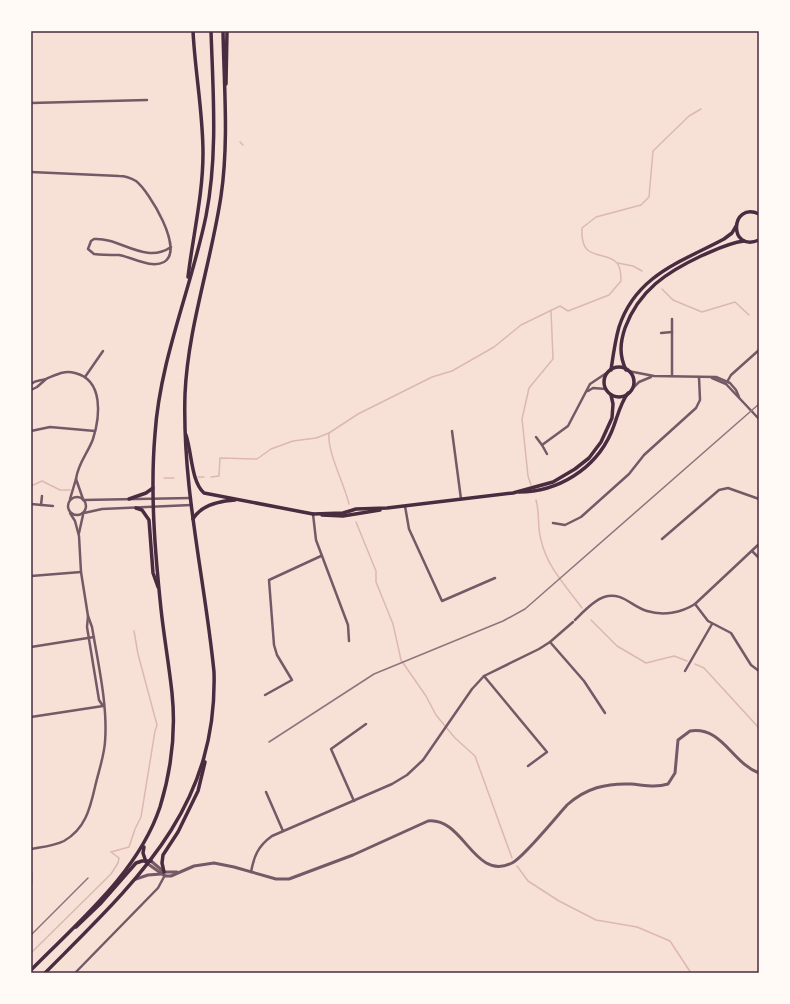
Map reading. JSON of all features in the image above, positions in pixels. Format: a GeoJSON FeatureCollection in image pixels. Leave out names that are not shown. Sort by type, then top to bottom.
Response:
{"type":"FeatureCollection","features":[{"type":"Feature","properties":{"kind":"main road"},"geometry":{"type":"LineString","coordinates":[[186,290],[199,209],[203,169],[202,119],[193,31]]}},
{"type":"Feature","properties":{"kind":"main road"},"geometry":{"type":"LineString","coordinates":[[31,970],[124,873],[144,845],[159,808],[164,791],[174,730],[172,694],[159,592],[153,488],[154,435],[158,404],[186,290],[206,217],[211,180],[213,137],[211,31]]}},
{"type":"Feature","properties":{"kind":"main road"},"geometry":{"type":"LineString","coordinates":[[223,31],[225,121]]}},
{"type":"Feature","properties":{"kind":"main road"},"geometry":{"type":"LineString","coordinates":[[164,874],[162,864],[163,855],[178,832],[198,791],[203,774],[212,720],[214,672],[190,498],[185,432],[188,361],[221,196],[224,160],[227,31]]}},
{"type":"Feature","properties":{"kind":"main road"},"geometry":{"type":"LineString","coordinates":[[628,393],[620,397],[611,394],[606,389],[604,380],[609,371],[620,326],[630,304],[642,288],[668,267],[724,239],[732,233],[740,217],[749,212],[759,211]]}},
{"type":"Feature","properties":{"kind":"main road"},"geometry":{"type":"LineString","coordinates":[[754,212],[759,214]]}},
{"type":"Feature","properties":{"kind":"main road"},"geometry":{"type":"LineString","coordinates":[[736,226],[738,235],[744,241]]}},
{"type":"Feature","properties":{"kind":"main road"},"geometry":{"type":"LineString","coordinates":[[185,432],[191,449],[195,481],[201,490],[208,494],[313,514],[343,513],[356,509],[388,508],[513,493],[534,492],[552,488],[570,479],[585,468],[606,442],[623,402],[632,389],[632,378],[627,370],[621,353],[624,331],[635,307],[647,290],[678,267],[729,244],[744,241],[754,242],[759,240]]}},
{"type":"Feature","properties":{"kind":"main road"},"geometry":{"type":"LineString","coordinates":[[609,371],[619,368],[627,370]]}},
{"type":"Feature","properties":{"kind":"main road"},"geometry":{"type":"LineString","coordinates":[[513,493],[561,478],[589,458],[601,442],[609,427],[613,411],[611,394]]}},
{"type":"Feature","properties":{"kind":"main road"},"geometry":{"type":"LineString","coordinates":[[129,499],[146,493],[153,488]]}},
{"type":"Feature","properties":{"kind":"main road"},"geometry":{"type":"LineString","coordinates":[[193,519],[204,508],[227,500],[240,499]]}},
{"type":"Feature","properties":{"kind":"main road"},"geometry":{"type":"LineString","coordinates":[[136,508],[142,510],[149,520],[153,573],[159,592]]}},
{"type":"Feature","properties":{"kind":"main road"},"geometry":{"type":"LineString","coordinates":[[45,973],[136,879],[150,862],[172,830],[193,790],[207,748]]}},
{"type":"Feature","properties":{"kind":"main road"},"geometry":{"type":"LineString","coordinates":[[144,845],[144,860]]}},
{"type":"Feature","properties":{"kind":"main road"},"geometry":{"type":"LineString","coordinates":[[66,934],[100,904],[136,863],[144,860],[150,862]]}},
{"type":"Feature","properties":{"kind":"street"},"geometry":{"type":"LineString","coordinates":[[31,103],[148,100]]}},
{"type":"Feature","properties":{"kind":"street"},"geometry":{"type":"LineString","coordinates":[[31,172],[119,176],[130,178],[141,186],[168,232],[171,246],[167,259],[163,262],[154,264],[120,256],[94,254],[88,249],[91,241],[98,239],[149,253],[160,252],[171,246]]}},
{"type":"Feature","properties":{"kind":"street"},"geometry":{"type":"LineString","coordinates":[[754,242],[759,243]]}},
{"type":"Feature","properties":{"kind":"street"},"geometry":{"type":"LineString","coordinates":[[672,320],[672,376]]}},
{"type":"Feature","properties":{"kind":"street"},"geometry":{"type":"LineString","coordinates":[[661,333],[672,332]]}},
{"type":"Feature","properties":{"kind":"street"},"geometry":{"type":"LineString","coordinates":[[727,382],[731,375],[759,350]]}},
{"type":"Feature","properties":{"kind":"street"},"geometry":{"type":"LineString","coordinates":[[86,378],[103,351]]}},
{"type":"Feature","properties":{"kind":"street"},"geometry":{"type":"LineString","coordinates":[[627,370],[654,376],[716,377],[727,382],[736,390],[739,397],[759,419]]}},
{"type":"Feature","properties":{"kind":"street"},"geometry":{"type":"LineString","coordinates":[[542,445],[568,426],[592,382],[609,371]]}},
{"type":"Feature","properties":{"kind":"street"},"geometry":{"type":"LineString","coordinates":[[31,384],[66,372],[77,373],[86,378],[95,389],[98,400],[95,431],[91,444],[80,464],[70,500],[67,505],[75,521],[79,536],[81,572],[88,616],[89,638],[99,700],[103,706]]}},
{"type":"Feature","properties":{"kind":"street"},"geometry":{"type":"LineString","coordinates":[[632,389],[639,382],[654,376]]}},
{"type":"Feature","properties":{"kind":"street"},"geometry":{"type":"LineString","coordinates":[[554,523],[565,525],[581,517],[629,474],[644,455],[691,413],[700,400],[699,377]]}},
{"type":"Feature","properties":{"kind":"street"},"geometry":{"type":"LineString","coordinates":[[31,390],[37,387],[45,379]]}},
{"type":"Feature","properties":{"kind":"street"},"geometry":{"type":"LineString","coordinates":[[586,392],[594,388],[606,389]]}},
{"type":"Feature","properties":{"kind":"street"},"geometry":{"type":"LineString","coordinates":[[31,431],[50,427],[95,431]]}},
{"type":"Feature","properties":{"kind":"street"},"geometry":{"type":"LineString","coordinates":[[452,431],[461,500]]}},
{"type":"Feature","properties":{"kind":"street"},"geometry":{"type":"LineString","coordinates":[[536,438],[547,454]]}},
{"type":"Feature","properties":{"kind":"street"},"geometry":{"type":"LineString","coordinates":[[76,479],[86,508],[83,513],[79,536]]}},
{"type":"Feature","properties":{"kind":"street"},"geometry":{"type":"LineString","coordinates":[[662,539],[719,490],[728,488],[759,499]]}},
{"type":"Feature","properties":{"kind":"street"},"geometry":{"type":"LineString","coordinates":[[41,505],[42,496]]}},
{"type":"Feature","properties":{"kind":"street"},"geometry":{"type":"LineString","coordinates":[[70,500],[77,497],[83,499],[190,498]]}},
{"type":"Feature","properties":{"kind":"street"},"geometry":{"type":"LineString","coordinates":[[31,504],[53,506]]}},
{"type":"Feature","properties":{"kind":"street"},"geometry":{"type":"LineString","coordinates":[[70,513],[75,516],[102,509],[192,505]]}},
{"type":"Feature","properties":{"kind":"street"},"geometry":{"type":"LineString","coordinates":[[405,506],[409,529],[442,601],[495,578]]}},
{"type":"Feature","properties":{"kind":"street"},"geometry":{"type":"LineString","coordinates":[[313,514],[314,532],[321,556],[348,625],[349,641]]}},
{"type":"Feature","properties":{"kind":"street"},"geometry":{"type":"LineString","coordinates":[[251,872],[254,858],[263,842],[283,831],[392,784],[407,775],[423,760],[472,689],[484,676],[550,642],[599,599],[610,596],[624,598],[647,611],[675,613],[685,611],[759,544]]}},
{"type":"Feature","properties":{"kind":"street"},"geometry":{"type":"LineString","coordinates":[[752,551],[759,558]]}},
{"type":"Feature","properties":{"kind":"street"},"geometry":{"type":"LineString","coordinates":[[265,695],[292,680],[277,655],[274,645],[269,580],[321,556]]}},
{"type":"Feature","properties":{"kind":"street"},"geometry":{"type":"LineString","coordinates":[[31,576],[81,572]]}},
{"type":"Feature","properties":{"kind":"street"},"geometry":{"type":"LineString","coordinates":[[694,604],[712,624],[732,633],[751,665],[759,671]]}},
{"type":"Feature","properties":{"kind":"street"},"geometry":{"type":"LineString","coordinates":[[31,849],[55,845],[63,841],[76,832],[90,810],[105,744],[105,723],[103,706],[104,699],[94,637],[91,622],[88,616]]}},
{"type":"Feature","properties":{"kind":"street"},"geometry":{"type":"LineString","coordinates":[[685,671],[712,624]]}},
{"type":"Feature","properties":{"kind":"street"},"geometry":{"type":"LineString","coordinates":[[31,647],[94,637]]}},
{"type":"Feature","properties":{"kind":"street"},"geometry":{"type":"LineString","coordinates":[[550,642],[584,681],[605,713]]}},
{"type":"Feature","properties":{"kind":"street"},"geometry":{"type":"LineString","coordinates":[[484,676],[547,752],[528,766]]}},
{"type":"Feature","properties":{"kind":"street"},"geometry":{"type":"LineString","coordinates":[[31,717],[103,706]]}},
{"type":"Feature","properties":{"kind":"street"},"geometry":{"type":"LineString","coordinates":[[354,801],[331,749],[366,724]]}},
{"type":"Feature","properties":{"kind":"street"},"geometry":{"type":"LineString","coordinates":[[136,879],[148,875],[164,874],[171,876],[194,866],[214,863],[276,879],[289,880],[353,855],[428,821],[435,820],[450,826],[473,853],[489,864],[498,866],[513,863],[567,805],[576,797],[593,787],[609,784],[652,787],[668,784],[675,774],[678,740],[690,731],[706,731],[719,738],[738,760],[752,771],[759,773]]}},
{"type":"Feature","properties":{"kind":"street"},"geometry":{"type":"LineString","coordinates":[[266,792],[283,831]]}},
{"type":"Feature","properties":{"kind":"street"},"geometry":{"type":"LineString","coordinates":[[150,862],[164,874]]}},
{"type":"Feature","properties":{"kind":"street"},"geometry":{"type":"LineString","coordinates":[[31,872],[31,883]]}},
{"type":"Feature","properties":{"kind":"street"},"geometry":{"type":"LineString","coordinates":[[75,973],[158,888],[164,874]]}},
{"type":"Feature","properties":{"kind":"waterway"},"geometry":{"type":"LineString","coordinates":[[349,504],[333,458],[329,441],[329,433],[358,414],[432,377],[452,371],[494,347],[521,325],[560,306],[568,311],[609,295],[621,281],[619,267],[612,259],[594,254],[585,247],[582,239],[582,228],[596,217],[641,205],[649,197],[653,151],[689,116],[701,109]]}},
{"type":"Feature","properties":{"kind":"waterway"},"geometry":{"type":"LineString","coordinates":[[240,142],[243,145]]}},
{"type":"Feature","properties":{"kind":"waterway"},"geometry":{"type":"LineString","coordinates":[[618,263],[633,266],[642,271]]}},
{"type":"Feature","properties":{"kind":"waterway"},"geometry":{"type":"LineString","coordinates":[[662,289],[673,300],[702,312],[735,302],[749,315]]}},
{"type":"Feature","properties":{"kind":"waterway"},"geometry":{"type":"LineString","coordinates":[[531,485],[528,476],[522,419],[529,388],[553,359],[551,310]]}},
{"type":"Feature","properties":{"kind":"waterway"},"geometry":{"type":"LineString","coordinates":[[211,477],[219,476],[220,458],[257,459],[271,449],[293,441],[316,438],[329,433]]}},
{"type":"Feature","properties":{"kind":"waterway"},"geometry":{"type":"LineString","coordinates":[[198,477],[204,477]]}},
{"type":"Feature","properties":{"kind":"waterway"},"geometry":{"type":"LineString","coordinates":[[164,478],[174,478]]}},
{"type":"Feature","properties":{"kind":"waterway"},"geometry":{"type":"LineString","coordinates":[[31,486],[42,481],[60,490],[70,490]]}},
{"type":"Feature","properties":{"kind":"waterway"},"geometry":{"type":"LineString","coordinates":[[536,500],[540,535],[544,550],[552,568],[582,608]]}},
{"type":"Feature","properties":{"kind":"waterway"},"geometry":{"type":"LineString","coordinates":[[356,522],[376,571],[376,582],[393,624],[401,660],[426,696],[436,715],[455,738],[475,756],[512,858]]}},
{"type":"Feature","properties":{"kind":"waterway"},"geometry":{"type":"LineString","coordinates":[[591,620],[617,646],[646,663],[674,656],[687,661]]}},
{"type":"Feature","properties":{"kind":"waterway"},"geometry":{"type":"LineString","coordinates":[[111,852],[129,847],[141,817],[157,725],[138,654],[134,631]]}},
{"type":"Feature","properties":{"kind":"waterway"},"geometry":{"type":"LineString","coordinates":[[695,664],[704,668],[759,728]]}},
{"type":"Feature","properties":{"kind":"waterway"},"geometry":{"type":"LineString","coordinates":[[31,953],[111,874],[118,863],[119,858],[111,852]]}},
{"type":"Feature","properties":{"kind":"waterway"},"geometry":{"type":"LineString","coordinates":[[517,866],[528,881],[559,901],[596,920],[637,927],[670,941],[691,973]]}},
{"type":"Feature","properties":{"kind":"railway"},"geometry":{"type":"LineString","coordinates":[[269,742],[374,674],[503,621],[525,609],[759,404]]}},
{"type":"Feature","properties":{"kind":"railway"},"geometry":{"type":"LineString","coordinates":[[31,935],[88,878]]}}]}
